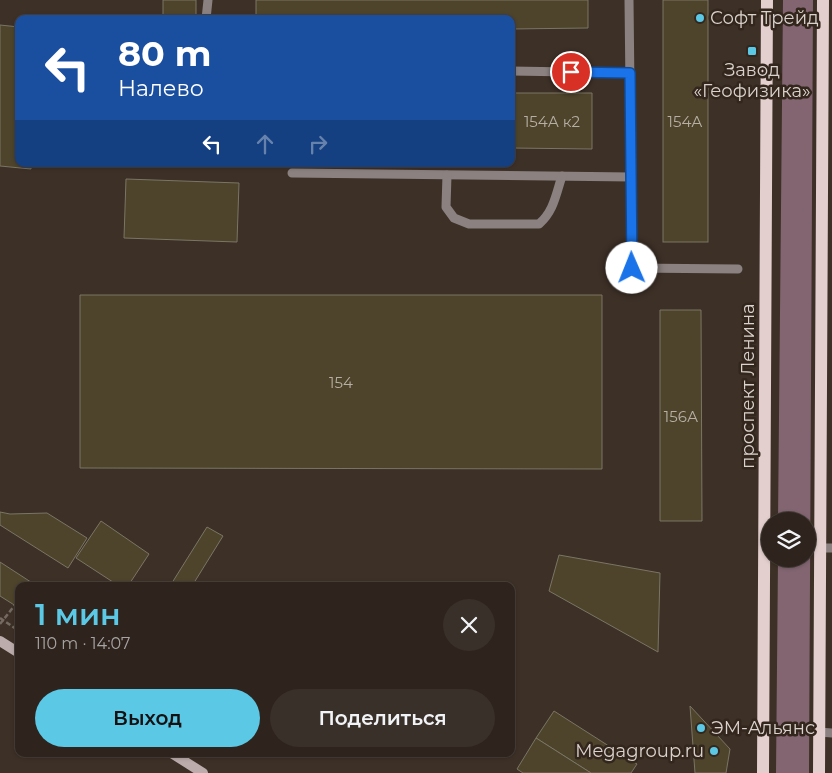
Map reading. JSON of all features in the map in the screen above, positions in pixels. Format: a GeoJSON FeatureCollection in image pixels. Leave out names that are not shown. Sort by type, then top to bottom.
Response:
{"type":"FeatureCollection","features":[{"type":"Feature","properties":{"kind":"main road","name":"проспект Ленина"},"geometry":{"type":"LineString","coordinates":[[763,773],[767,0]]}},
{"type":"Feature","properties":{"kind":"main road"},"geometry":{"type":"LineString","coordinates":[[819,773],[826,732],[827,23],[823,0]]}},
{"type":"Feature","properties":{"kind":"street"},"geometry":{"type":"LineString","coordinates":[[0,641],[15,650]]}},
{"type":"Feature","properties":{"kind":"street"},"geometry":{"type":"LineString","coordinates":[[179,757],[203,773]]}},
{"type":"Feature","properties":{"kind":"lane"},"geometry":{"type":"LineString","coordinates":[[206,15],[208,0]]}},
{"type":"Feature","properties":{"kind":"lane"},"geometry":{"type":"LineString","coordinates":[[629,0],[632,268],[738,269]]}},
{"type":"Feature","properties":{"kind":"lane"},"geometry":{"type":"LineString","coordinates":[[515,71],[630,73]]}},
{"type":"Feature","properties":{"kind":"lane"},"geometry":{"type":"LineString","coordinates":[[292,173],[631,177]]}},
{"type":"Feature","properties":{"kind":"lane"},"geometry":{"type":"LineString","coordinates":[[447,175],[446,207],[454,218],[469,224],[539,224],[553,207],[562,176]]}},
{"type":"Feature","properties":{"kind":"path"},"geometry":{"type":"LineString","coordinates":[[0,624],[1,619],[15,605]]}},
{"type":"Feature","properties":{"kind":"path"},"geometry":{"type":"LineString","coordinates":[[1,619],[15,628]]}},
{"type":"Feature","properties":{"kind":"shaded area"},"geometry":{"type":"Polygon","coordinates":[[[783,0],[813,0],[810,512],[778,512],[783,0]]]}},
{"type":"Feature","properties":{"kind":"shaded area"},"geometry":{"type":"Polygon","coordinates":[[[778,567],[810,567],[809,773],[776,773],[778,567]]]}},
{"type":"Feature","properties":{"kind":"building"},"geometry":{"type":"Polygon","coordinates":[[[163,0],[196,0],[196,15],[163,15],[163,0]]]}},
{"type":"Feature","properties":{"kind":"building"},"geometry":{"type":"Polygon","coordinates":[[[256,0],[588,0],[588,28],[515,29],[515,15],[256,15],[256,0]]]}},
{"type":"Feature","properties":{"kind":"building"},"geometry":{"type":"Polygon","coordinates":[[[663,0],[708,0],[708,242],[663,242],[663,0]]]}},
{"type":"Feature","properties":{"kind":"building"},"geometry":{"type":"Polygon","coordinates":[[[0,25],[15,27],[15,167],[31,167],[31,169],[0,166],[0,25]]]}},
{"type":"Feature","properties":{"kind":"building"},"geometry":{"type":"Polygon","coordinates":[[[515,93],[592,93],[592,149],[515,148],[515,93]]]}},
{"type":"Feature","properties":{"kind":"building"},"geometry":{"type":"Polygon","coordinates":[[[126,179],[239,183],[237,242],[124,238],[126,179]]]}},
{"type":"Feature","properties":{"kind":"building"},"geometry":{"type":"Polygon","coordinates":[[[80,295],[602,295],[602,469],[80,468],[80,295]]]}},
{"type":"Feature","properties":{"kind":"building"},"geometry":{"type":"Polygon","coordinates":[[[660,310],[701,310],[702,521],[660,521],[660,310]]]}},
{"type":"Feature","properties":{"kind":"building"},"geometry":{"type":"Polygon","coordinates":[[[0,512],[10,514],[47,513],[87,538],[68,568],[0,525],[0,512]]]}},
{"type":"Feature","properties":{"kind":"building"},"geometry":{"type":"Polygon","coordinates":[[[101,521],[149,554],[131,582],[113,582],[76,558],[101,521]]]}},
{"type":"Feature","properties":{"kind":"building"},"geometry":{"type":"Polygon","coordinates":[[[207,527],[223,536],[194,582],[173,582],[207,527]]]}},
{"type":"Feature","properties":{"kind":"building"},"geometry":{"type":"Polygon","coordinates":[[[559,555],[660,573],[658,652],[549,591],[559,555]]]}},
{"type":"Feature","properties":{"kind":"building"},"geometry":{"type":"Polygon","coordinates":[[[0,562],[31,582],[15,582],[15,605],[0,596],[0,562]]]}},
{"type":"Feature","properties":{"kind":"building","name":"ЭМ-Альянс"},"geometry":{"type":"Polygon","coordinates":[[[690,706],[730,749],[726,773],[695,773],[690,706]]]}},
{"type":"Feature","properties":{"kind":"building"},"geometry":{"type":"Polygon","coordinates":[[[554,711],[637,764],[631,773],[591,773],[536,738],[554,711]]]}},
{"type":"Feature","properties":{"kind":"building"},"geometry":{"type":"Polygon","coordinates":[[[536,738],[591,773],[523,773],[517,769],[536,738]]]}},
{"type":"Feature","properties":{"kind":"place","name":"Софт Трейд"},"geometry":{"type":"Point","coordinates":[700,18]}},
{"type":"Feature","properties":{"kind":"place","name":"Завод «Геофизика»"},"geometry":{"type":"Point","coordinates":[752,51]}},
{"type":"Feature","properties":{"kind":"place","name":"ЭМ-Альянс"},"geometry":{"type":"Point","coordinates":[701,728]}},
{"type":"Feature","properties":{"kind":"place","name":"Megagroup.ru"},"geometry":{"type":"Point","coordinates":[714,751]}},
{"type":"Feature","properties":{"kind":"route"},"geometry":{"type":"LineString","coordinates":[[571,72],[630,73],[632,268]]}}]}
